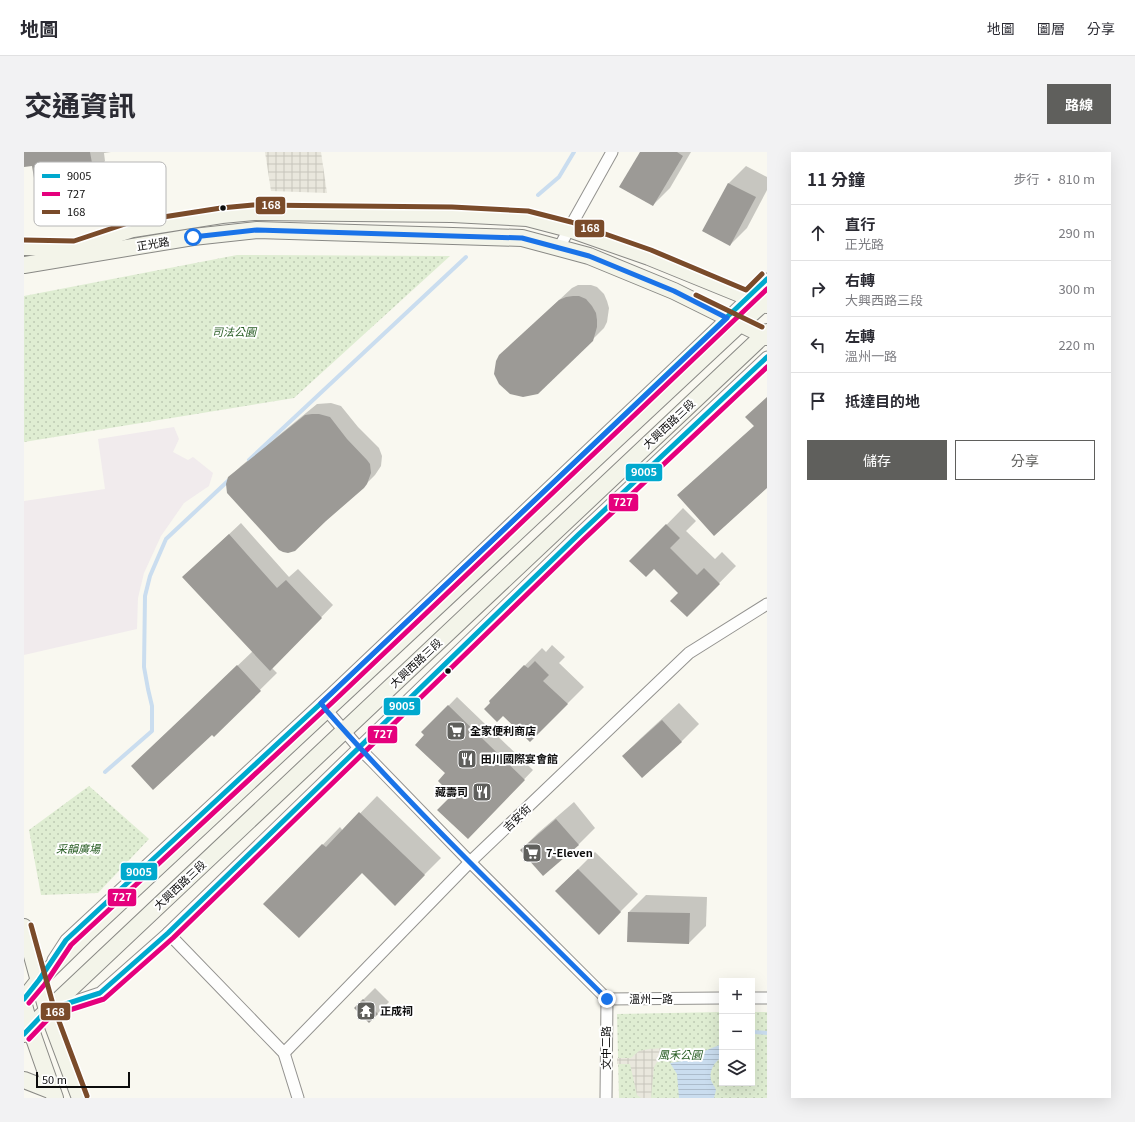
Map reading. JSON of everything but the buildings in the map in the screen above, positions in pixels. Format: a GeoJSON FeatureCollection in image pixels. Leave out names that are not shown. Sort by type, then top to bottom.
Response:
{"type":"FeatureCollection","features":[{"type":"Feature","properties":{"kind":"street"},"geometry":{"type":"LineString","coordinates":[[559,248],[612,152]]}},
{"type":"Feature","properties":{"kind":"street","name":"正光路"},"geometry":{"type":"LineString","coordinates":[[166,224],[254,212],[452,214],[527,218],[569,229],[649,257],[748,298],[766,303]]}},
{"type":"Feature","properties":{"kind":"street"},"geometry":{"type":"LineString","coordinates":[[181,222],[184,239]]}},
{"type":"Feature","properties":{"kind":"street","name":"正光路"},"geometry":{"type":"LineString","coordinates":[[24,247],[75,248],[133,229],[154,226]]}},
{"type":"Feature","properties":{"kind":"street","name":"正光路"},"geometry":{"type":"LineString","coordinates":[[24,265],[184,239],[257,230],[522,238],[589,256],[674,291],[766,335]]}},
{"type":"Feature","properties":{"kind":"street"},"geometry":{"type":"LineString","coordinates":[[734,321],[748,298],[767,279]]}},
{"type":"Feature","properties":{"kind":"street"},"geometry":{"type":"LineString","coordinates":[[24,999],[39,980],[90,930],[324,707],[734,321],[766,303]]}},
{"type":"Feature","properties":{"kind":"street","name":"大興西路三段"},"geometry":{"type":"LineString","coordinates":[[27,1031],[766,335]]}},
{"type":"Feature","properties":{"kind":"street","name":"大興西路三段"},"geometry":{"type":"LineString","coordinates":[[48,1010],[100,993],[168,933],[578,534],[767,357]]}},
{"type":"Feature","properties":{"kind":"street","name":"吉安街"},"geometry":{"type":"LineString","coordinates":[[284,1052],[470,862],[689,652],[767,604]]}},
{"type":"Feature","properties":{"kind":"street"},"geometry":{"type":"LineString","coordinates":[[324,707],[359,748],[607,999]]}},
{"type":"Feature","properties":{"kind":"street"},"geometry":{"type":"LineString","coordinates":[[24,927],[48,1010],[80,1098]]}},
{"type":"Feature","properties":{"kind":"street"},"geometry":{"type":"LineString","coordinates":[[168,933],[284,1052],[298,1098]]}},
{"type":"Feature","properties":{"kind":"street","name":"溫州一路"},"geometry":{"type":"LineString","coordinates":[[607,999],[719,998]]}},
{"type":"Feature","properties":{"kind":"street"},"geometry":{"type":"LineString","coordinates":[[755,998],[767,998]]}},
{"type":"Feature","properties":{"kind":"street","name":"文中二路"},"geometry":{"type":"LineString","coordinates":[[606,1098],[607,999]]}},
{"type":"Feature","properties":{"kind":"street"},"geometry":{"type":"LineString","coordinates":[[24,1005],[27,1031],[53,1095]]}},
{"type":"Feature","properties":{"kind":"street"},"geometry":{"type":"LineString","coordinates":[[24,1080],[53,1095]]}},
{"type":"Feature","properties":{"kind":"shaded area"},"geometry":{"type":"Polygon","coordinates":[[[265,152],[321,152],[327,193],[271,191],[265,152]]]}},
{"type":"Feature","properties":{"kind":"shaded area"},"geometry":{"type":"Polygon","coordinates":[[[174,427],[179,439],[173,452],[188,460],[193,457],[213,473],[209,486],[184,503],[161,536],[144,573],[138,598],[137,629],[24,655],[24,501],[105,489],[98,439],[174,427]]]}},
{"type":"Feature","properties":{"kind":"shaded area"},"geometry":{"type":"Polygon","coordinates":[[[663,1048],[677,1051],[659,1059],[654,1067],[651,1098],[641,1098],[637,1095],[630,1064],[617,1064],[617,1058],[631,1058],[639,1051],[663,1048]]]}},
{"type":"Feature","properties":{"kind":"green space","name":"司法公園"},"geometry":{"type":"Polygon","coordinates":[[[237,255],[450,256],[294,398],[24,442],[24,296],[237,255]]]}},
{"type":"Feature","properties":{"kind":"green space","name":"采韻廣場"},"geometry":{"type":"Polygon","coordinates":[[[89,786],[149,839],[98,893],[41,895],[29,830],[89,786]]]}},
{"type":"Feature","properties":{"kind":"green space","name":"風禾公園"},"geometry":{"type":"Polygon","coordinates":[[[719,1012],[719,1086],[755,1086],[755,1012],[767,1012],[767,1098],[619,1098],[617,1014],[719,1012]]]}},
{"type":"Feature","properties":{"kind":"water"},"geometry":{"type":"Polygon","coordinates":[[[719,1045],[719,1059],[711,1070],[711,1080],[716,1090],[714,1098],[679,1098],[677,1074],[670,1063],[682,1061],[690,1051],[702,1052],[719,1045]]]}},
{"type":"Feature","properties":{"kind":"waterway"},"geometry":{"type":"LineString","coordinates":[[538,195],[559,177],[574,152]]}},
{"type":"Feature","properties":{"kind":"waterway"},"geometry":{"type":"LineString","coordinates":[[249,460],[466,257]]}},
{"type":"Feature","properties":{"kind":"waterway"},"geometry":{"type":"LineString","coordinates":[[105,772],[152,731],[152,706],[144,667],[145,596],[150,576],[166,539],[230,479]]}},
{"type":"Feature","properties":{"kind":"waterway"},"geometry":{"type":"LineString","coordinates":[[755,1032],[767,1033]]}},
{"type":"Feature","properties":{"kind":"transit line","name":"168"},"geometry":{"type":"LineString","coordinates":[[166,217],[221,208],[253,205],[452,207],[528,211],[571,222],[651,250],[746,290],[762,274]]}},
{"type":"Feature","properties":{"kind":"transit line","name":"168"},"geometry":{"type":"LineString","coordinates":[[24,240],[74,241],[119,226]]}},
{"type":"Feature","properties":{"kind":"transit line","name":"9005"},"geometry":{"type":"LineString","coordinates":[[24,999],[39,980],[66,940],[331,694],[767,279]]}},
{"type":"Feature","properties":{"kind":"transit line","name":"727"},"geometry":{"type":"LineString","coordinates":[[29,1003],[45,984],[71,945],[336,699],[767,289]]}},
{"type":"Feature","properties":{"kind":"transit line","name":"168"},"geometry":{"type":"LineString","coordinates":[[696,295],[762,327]]}},
{"type":"Feature","properties":{"kind":"transit line","name":"9005"},"geometry":{"type":"LineString","coordinates":[[24,1034],[47,1010],[100,993],[168,933],[578,535],[767,357]]}},
{"type":"Feature","properties":{"kind":"transit line","name":"727"},"geometry":{"type":"LineString","coordinates":[[29,1039],[51,1016],[104,999],[173,938],[583,540],[767,367]]}},
{"type":"Feature","properties":{"kind":"transit line","name":"168"},"geometry":{"type":"LineString","coordinates":[[31,925],[54,1008],[87,1096]]}},
{"type":"Feature","properties":{"kind":"place","name":"全家便利商店"},"geometry":{"type":"Point","coordinates":[456,731]}},
{"type":"Feature","properties":{"kind":"place","name":"田川國際宴會館"},"geometry":{"type":"Point","coordinates":[467,759]}},
{"type":"Feature","properties":{"kind":"place","name":"藏壽司"},"geometry":{"type":"Point","coordinates":[482,792]}},
{"type":"Feature","properties":{"kind":"place","name":"7-Eleven"},"geometry":{"type":"Point","coordinates":[532,853]}},
{"type":"Feature","properties":{"kind":"place","name":"正成祠"},"geometry":{"type":"Point","coordinates":[366,1011]}},
{"type":"Feature","properties":{"kind":"route"},"geometry":{"type":"LineString","coordinates":[[193,237],[257,230],[522,238],[589,256],[674,291],[727,318],[321,703],[372,762],[607,999]]}}]}
